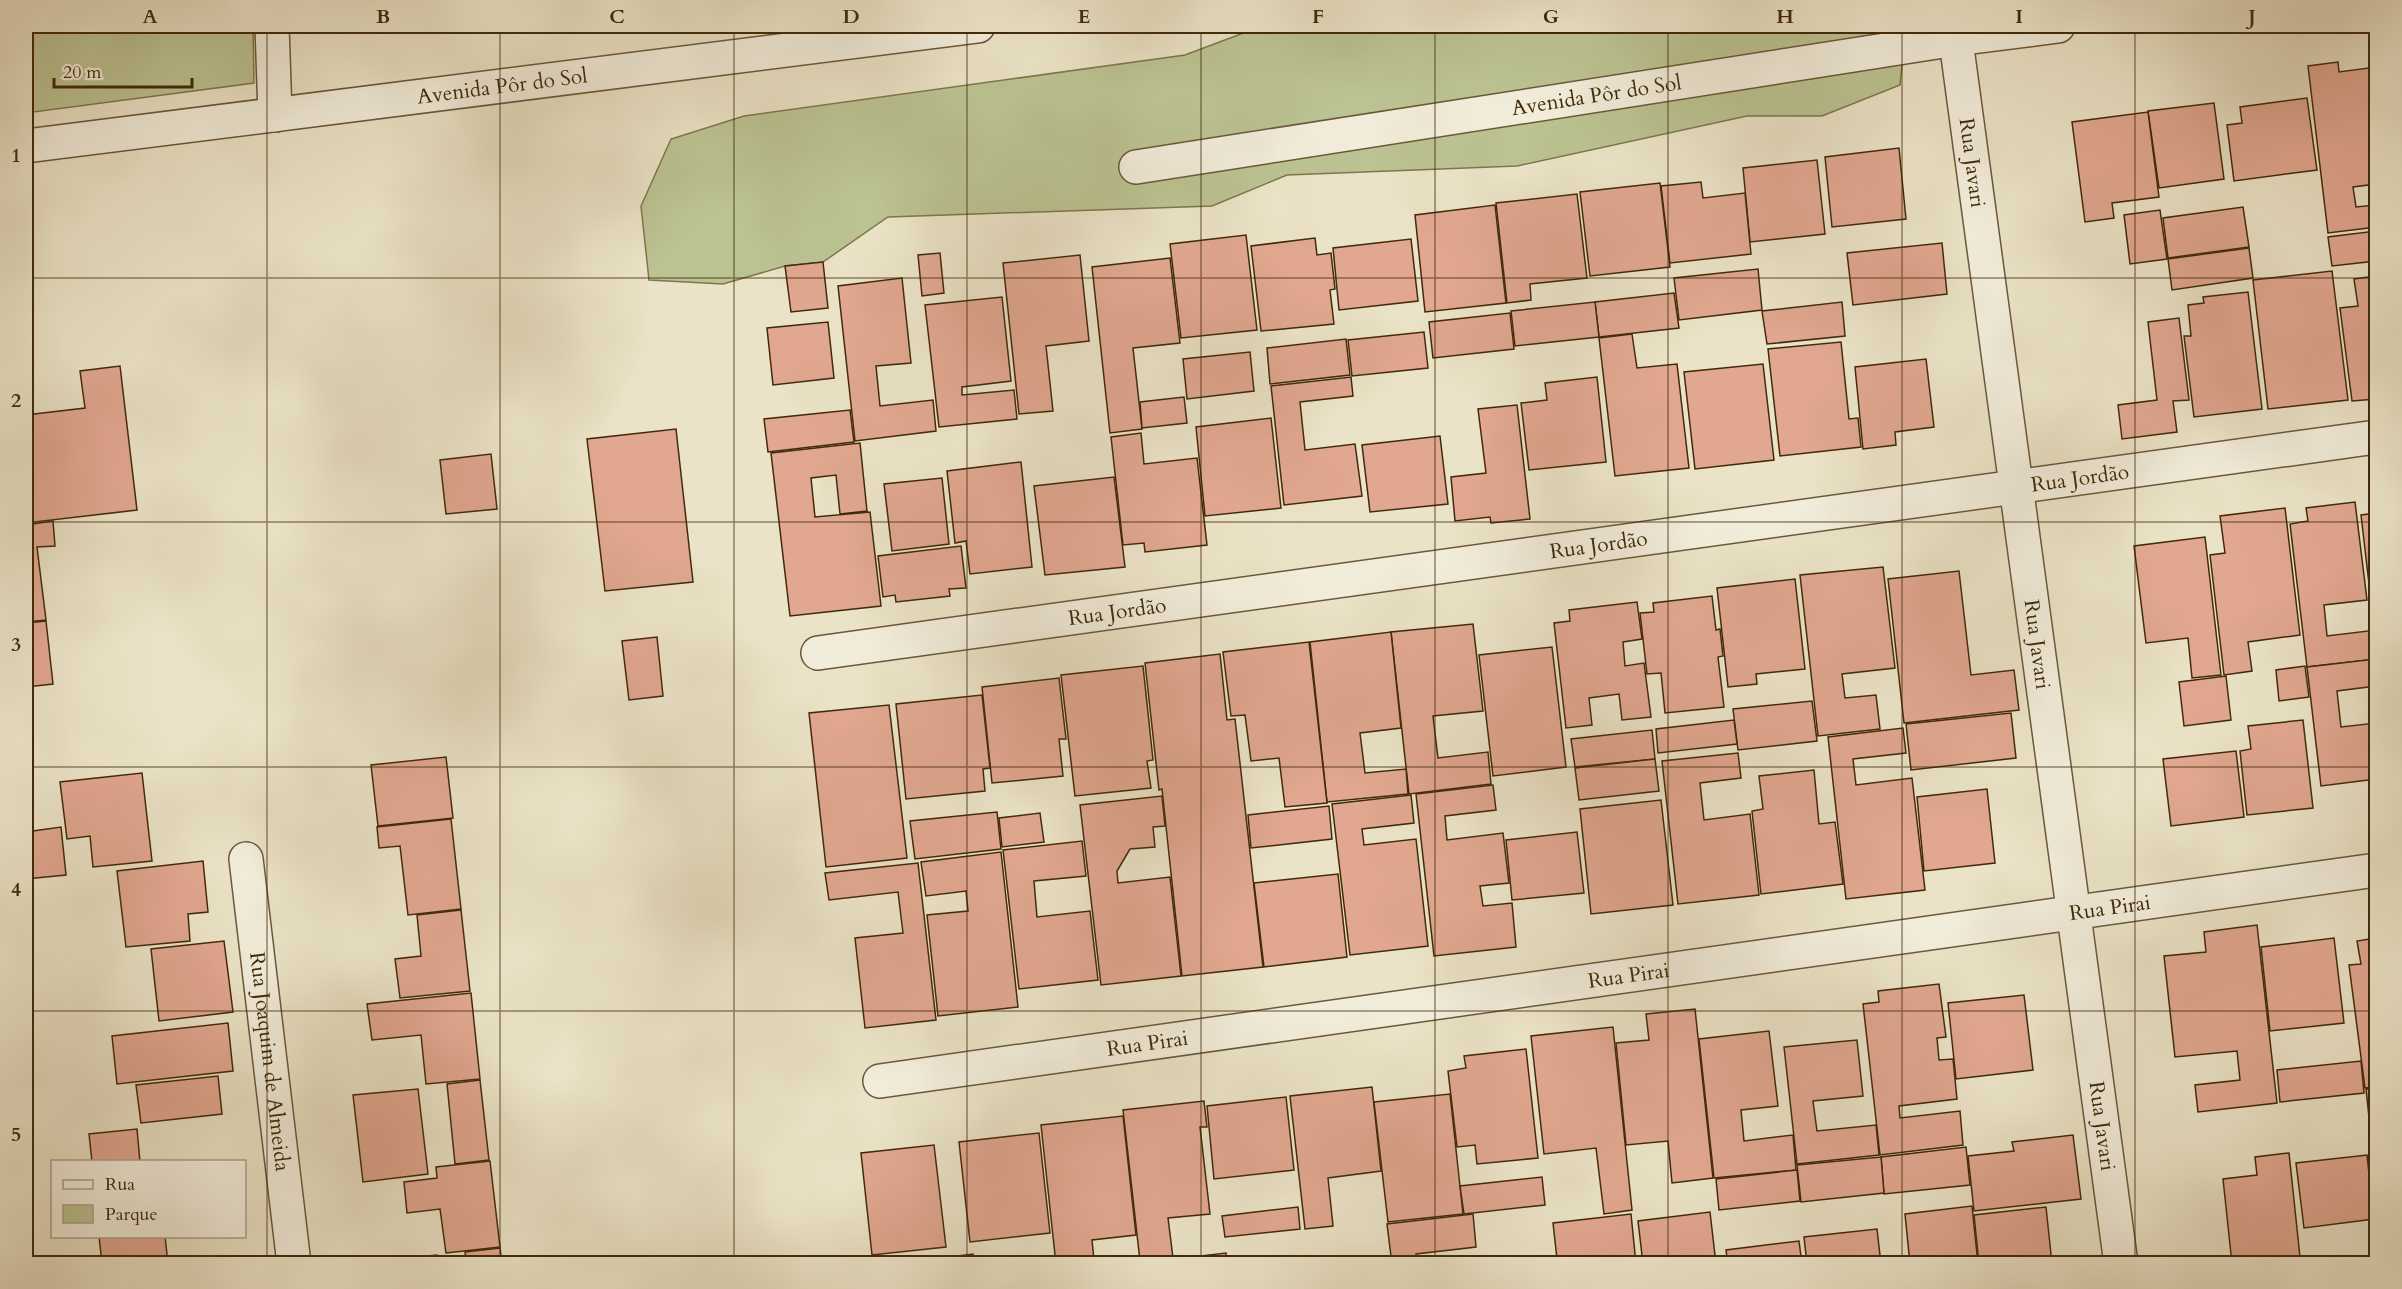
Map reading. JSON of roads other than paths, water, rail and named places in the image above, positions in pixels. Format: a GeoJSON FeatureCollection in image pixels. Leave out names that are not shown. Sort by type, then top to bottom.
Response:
{"type":"FeatureCollection","features":[{"type":"Feature","properties":{"kind":"street"},"geometry":{"type":"LineString","coordinates":[[272,26],[275,115]]}},
{"type":"Feature","properties":{"kind":"street","name":"Avenida Pôr do Sol"},"geometry":{"type":"LineString","coordinates":[[26,146],[978,26]]}},
{"type":"Feature","properties":{"kind":"street","name":"Avenida Pôr do Sol"},"geometry":{"type":"LineString","coordinates":[[1136,167],[1955,32],[2058,26]]}},
{"type":"Feature","properties":{"kind":"street","name":"Rua Javari"},"geometry":{"type":"LineString","coordinates":[[1955,32],[2121,1263]]}},
{"type":"Feature","properties":{"kind":"street","name":"Rua Jordão"},"geometry":{"type":"LineString","coordinates":[[818,653],[2376,437]]}},
{"type":"Feature","properties":{"kind":"street","name":"Rua Joaquim de Almeida"},"geometry":{"type":"LineString","coordinates":[[246,859],[294,1263]]}},
{"type":"Feature","properties":{"kind":"street","name":"Rua Pirai"},"geometry":{"type":"LineString","coordinates":[[880,1081],[2376,870]]}}]}
